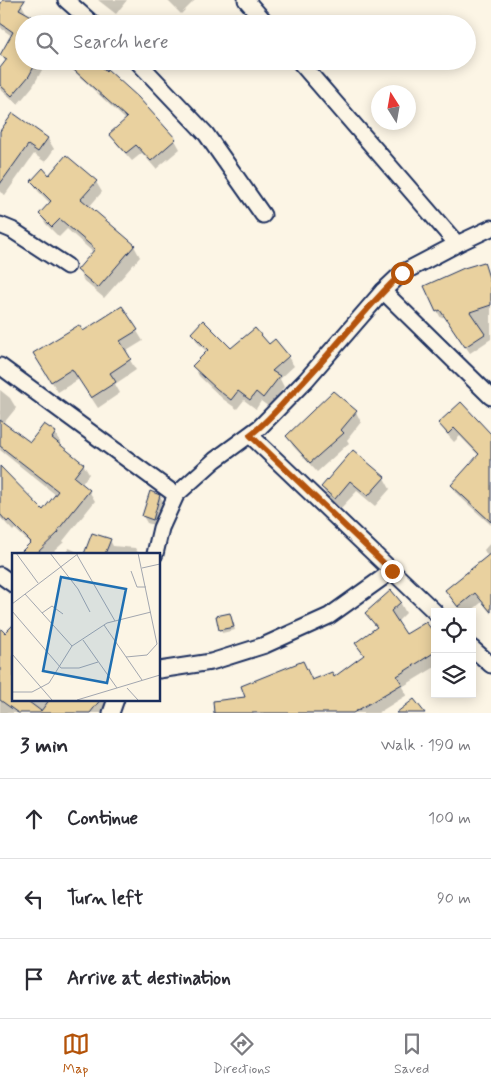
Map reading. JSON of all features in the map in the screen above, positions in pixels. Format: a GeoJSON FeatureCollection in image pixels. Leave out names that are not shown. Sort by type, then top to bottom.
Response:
{"type":"FeatureCollection","features":[{"type":"Feature","properties":{"kind":"street"},"geometry":{"type":"LineString","coordinates":[[66,0],[83,15]]}},
{"type":"Feature","properties":{"kind":"street"},"geometry":{"type":"LineString","coordinates":[[246,0],[259,15]]}},
{"type":"Feature","properties":{"kind":"street"},"geometry":{"type":"LineString","coordinates":[[146,70],[206,134],[263,214]]}},
{"type":"Feature","properties":{"kind":"street"},"geometry":{"type":"LineString","coordinates":[[307,70],[457,244]]}},
{"type":"Feature","properties":{"kind":"street"},"geometry":{"type":"LineString","coordinates":[[0,225],[12,230],[67,266]]}},
{"type":"Feature","properties":{"kind":"street"},"geometry":{"type":"LineString","coordinates":[[155,553],[161,528],[176,495],[216,460],[260,428],[402,273],[491,228]]}},
{"type":"Feature","properties":{"kind":"street"},"geometry":{"type":"LineString","coordinates":[[384,291],[491,397]]}},
{"type":"Feature","properties":{"kind":"street"},"geometry":{"type":"LineString","coordinates":[[0,366],[176,495]]}},
{"type":"Feature","properties":{"kind":"street"},"geometry":{"type":"LineString","coordinates":[[250,435],[431,608]]}},
{"type":"Feature","properties":{"kind":"street"},"geometry":{"type":"LineString","coordinates":[[160,670],[211,662],[265,645],[329,616],[392,571]]}},
{"type":"Feature","properties":{"kind":"street"},"geometry":{"type":"LineString","coordinates":[[0,575],[12,584]]}},
{"type":"Feature","properties":{"kind":"street"},"geometry":{"type":"LineString","coordinates":[[476,652],[491,666]]}},
{"type":"Feature","properties":{"kind":"street"},"geometry":{"type":"LineString","coordinates":[[111,713],[116,700]]}},
{"type":"Feature","properties":{"kind":"building"},"geometry":{"type":"Polygon","coordinates":[[[3,0],[25,0],[19,9],[30,15],[15,15],[15,70],[32,70],[12,96],[0,85],[0,68],[7,59],[0,55],[13,32],[0,23],[0,5],[3,0]]]}},
{"type":"Feature","properties":{"kind":"building"},"geometry":{"type":"Polygon","coordinates":[[[74,70],[108,70],[138,97],[176,139],[151,161],[136,145],[126,153],[109,134],[127,118],[74,70]]]}},
{"type":"Feature","properties":{"kind":"building"},"geometry":{"type":"Polygon","coordinates":[[[13,113],[48,138],[38,152],[28,145],[0,184],[0,131],[13,113]]]}},
{"type":"Feature","properties":{"kind":"building"},"geometry":{"type":"Polygon","coordinates":[[[66,155],[97,181],[81,199],[135,245],[98,288],[77,270],[95,249],[60,219],[52,227],[39,214],[51,201],[31,181],[43,168],[49,175],[66,155]]]}},
{"type":"Feature","properties":{"kind":"building"},"geometry":{"type":"Polygon","coordinates":[[[484,262],[491,284],[491,305],[470,312],[485,334],[465,347],[440,310],[436,312],[424,286],[464,268],[484,262]]]}},
{"type":"Feature","properties":{"kind":"building"},"geometry":{"type":"Polygon","coordinates":[[[122,306],[138,330],[120,341],[131,359],[110,373],[116,382],[91,398],[72,369],[51,382],[33,353],[79,325],[83,331],[122,306]]]}},
{"type":"Feature","properties":{"kind":"building"},"geometry":{"type":"Polygon","coordinates":[[[203,320],[231,348],[255,328],[269,344],[275,339],[289,356],[272,371],[280,376],[263,398],[256,392],[250,400],[238,391],[231,400],[192,366],[208,350],[191,333],[203,320]]]}},
{"type":"Feature","properties":{"kind":"building"},"geometry":{"type":"Polygon","coordinates":[[[333,391],[357,411],[341,430],[344,433],[310,463],[286,436],[333,391]]]}},
{"type":"Feature","properties":{"kind":"building"},"geometry":{"type":"Polygon","coordinates":[[[461,402],[491,434],[491,522],[451,485],[479,454],[454,428],[448,434],[438,423],[461,402]]]}},
{"type":"Feature","properties":{"kind":"building"},"geometry":{"type":"Polygon","coordinates":[[[0,420],[30,442],[44,424],[56,432],[52,438],[84,464],[74,477],[90,490],[58,530],[59,532],[37,553],[20,553],[31,542],[9,520],[7,522],[0,514],[0,466],[43,510],[58,491],[0,446],[0,420]]]}},
{"type":"Feature","properties":{"kind":"building"},"geometry":{"type":"Polygon","coordinates":[[[353,450],[385,477],[368,496],[350,481],[335,499],[321,487],[353,450]]]}},
{"type":"Feature","properties":{"kind":"building"},"geometry":{"type":"Polygon","coordinates":[[[150,491],[160,495],[153,520],[142,516],[150,491]]]}},
{"type":"Feature","properties":{"kind":"building"},"geometry":{"type":"Polygon","coordinates":[[[92,533],[111,539],[105,553],[84,553],[92,533]]]}},
{"type":"Feature","properties":{"kind":"building"},"geometry":{"type":"Polygon","coordinates":[[[491,553],[491,612],[475,593],[458,607],[445,590],[491,553]]]}},
{"type":"Feature","properties":{"kind":"building"},"geometry":{"type":"Polygon","coordinates":[[[391,590],[401,602],[391,611],[406,634],[426,622],[431,629],[431,655],[397,676],[402,684],[353,713],[214,713],[213,701],[245,697],[241,686],[303,661],[312,680],[332,672],[334,677],[364,655],[355,643],[377,627],[365,613],[391,590]]]}},
{"type":"Feature","properties":{"kind":"building"},"geometry":{"type":"Polygon","coordinates":[[[230,613],[234,627],[219,630],[216,616],[230,613]]]}},
{"type":"Feature","properties":{"kind":"building"},"geometry":{"type":"Polygon","coordinates":[[[12,626],[12,700],[26,700],[41,711],[49,700],[100,700],[90,713],[18,713],[0,700],[0,628],[5,633],[12,626]]]}},
{"type":"Feature","properties":{"kind":"building"},"geometry":{"type":"Polygon","coordinates":[[[414,699],[425,713],[396,713],[414,699]]]}},
{"type":"Feature","properties":{"kind":"route"},"geometry":{"type":"LineString","coordinates":[[392,571],[250,435],[260,428],[306,380],[402,273]]}}]}
